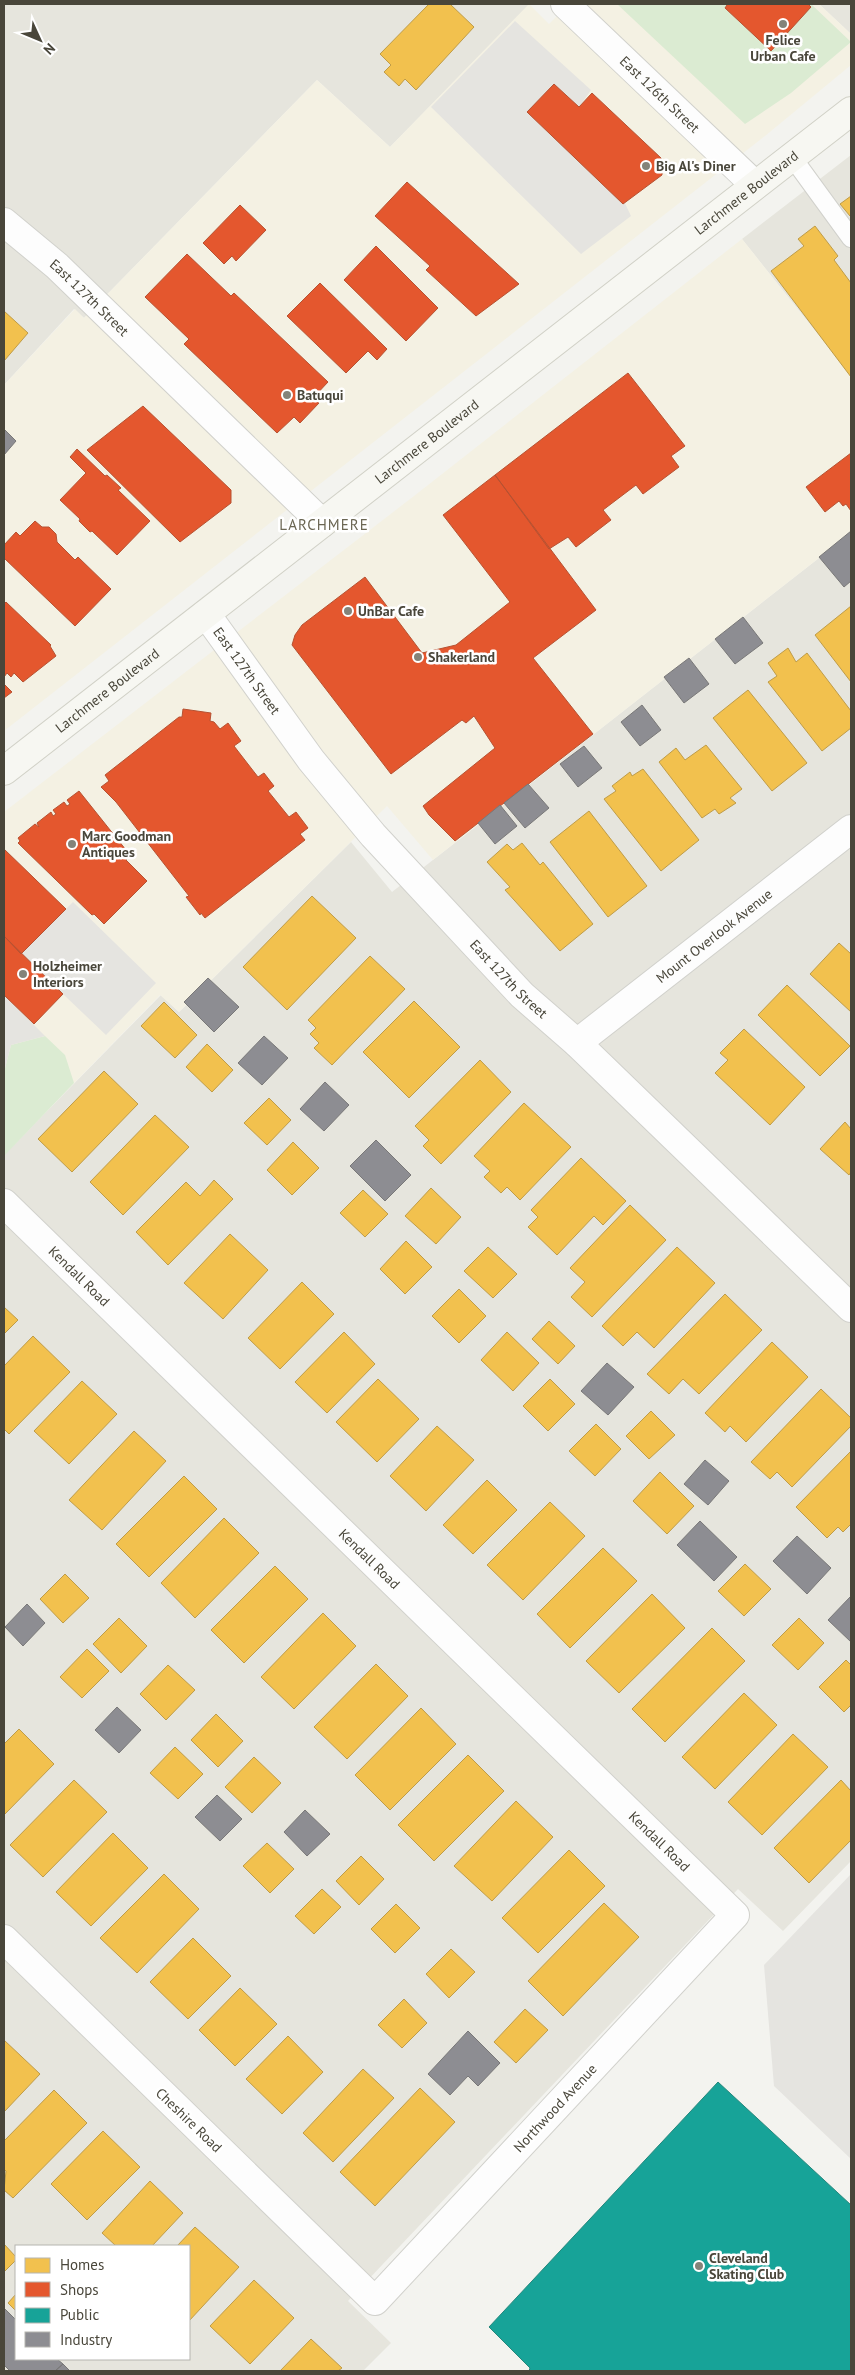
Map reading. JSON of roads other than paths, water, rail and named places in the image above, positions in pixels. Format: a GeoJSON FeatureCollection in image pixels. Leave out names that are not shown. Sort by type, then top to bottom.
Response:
{"type":"FeatureCollection","features":[{"type":"Feature","properties":{"kind":"main road","name":"Larchmere Boulevard"},"geometry":{"type":"LineString","coordinates":[[4,771],[851,111]]}},
{"type":"Feature","properties":{"kind":"street","name":"East 126th Street"},"geometry":{"type":"LineString","coordinates":[[565,4],[755,186]]}},
{"type":"Feature","properties":{"kind":"street","name":"East 127th Street"},"geometry":{"type":"LineString","coordinates":[[4,222],[57,266],[322,523]]}},
{"type":"Feature","properties":{"kind":"street","name":"East 127th Street"},"geometry":{"type":"LineString","coordinates":[[206,614],[311,760],[373,835],[522,995],[577,1043],[851,1308]]}},
{"type":"Feature","properties":{"kind":"street","name":"Mount Overlook Avenue"},"geometry":{"type":"LineString","coordinates":[[577,1043],[851,829]]}},
{"type":"Feature","properties":{"kind":"street","name":"Kendall Road"},"geometry":{"type":"LineString","coordinates":[[4,1203],[735,1915]]}},
{"type":"Feature","properties":{"kind":"street","name":"Northwood Avenue"},"geometry":{"type":"LineString","coordinates":[[375,2301],[735,1915]]}},
{"type":"Feature","properties":{"kind":"street","name":"Cheshire Road"},"geometry":{"type":"LineString","coordinates":[[4,1939],[375,2301]]}},
{"type":"Feature","properties":{"kind":"lane"},"geometry":{"type":"LineString","coordinates":[[792,157],[851,238]]}},
{"type":"Feature","properties":{"kind":"place","name":"Felice Urban Cafe"},"geometry":{"type":"Point","coordinates":[783,24]}},
{"type":"Feature","properties":{"kind":"place","name":"Big Al's Diner"},"geometry":{"type":"Point","coordinates":[646,166]}},
{"type":"Feature","properties":{"kind":"place","name":"Batuqui"},"geometry":{"type":"Point","coordinates":[287,395]}},
{"type":"Feature","properties":{"kind":"place","name":"UnBar Cafe"},"geometry":{"type":"Point","coordinates":[348,611]}},
{"type":"Feature","properties":{"kind":"place","name":"Shakerland"},"geometry":{"type":"Point","coordinates":[418,657]}},
{"type":"Feature","properties":{"kind":"place","name":"Marc Goodman Antiques"},"geometry":{"type":"Point","coordinates":[72,844]}},
{"type":"Feature","properties":{"kind":"place","name":"Holzheimer Interiors"},"geometry":{"type":"Point","coordinates":[23,974]}},
{"type":"Feature","properties":{"kind":"place","name":"Cleveland Skating Club"},"geometry":{"type":"Point","coordinates":[699,2266]}},
{"type":"Feature","properties":{"kind":"district","name":"LARCHMERE"},"geometry":{"type":"Point","coordinates":[324,524]}}]}
